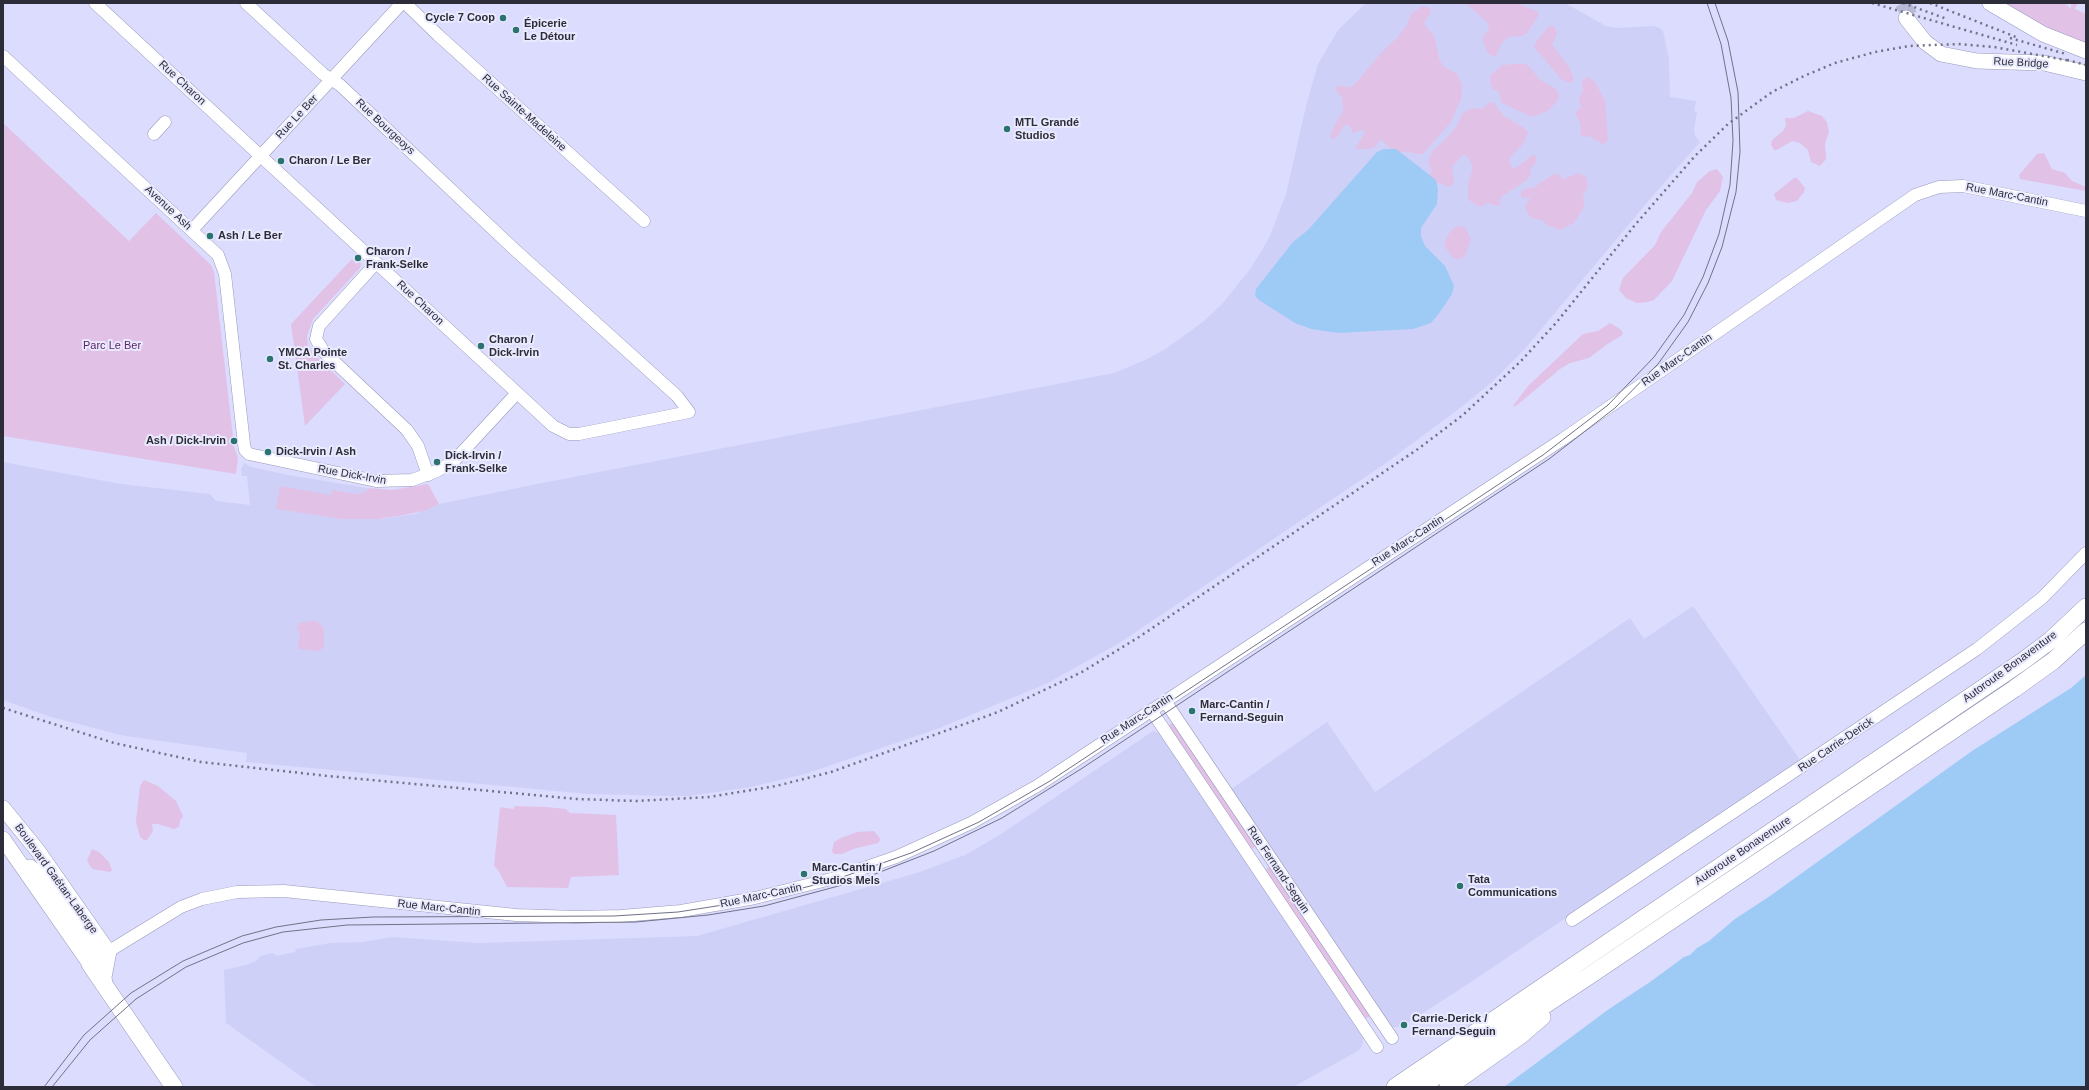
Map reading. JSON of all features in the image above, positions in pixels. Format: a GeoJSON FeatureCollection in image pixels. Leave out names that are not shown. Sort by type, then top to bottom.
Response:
{"type":"FeatureCollection","features":[{"type":"Feature","properties":{"kind":"highway"},"geometry":{"type":"LineString","coordinates":[[2023,661],[2055,630],[2086,596]]}},
{"type":"Feature","properties":{"kind":"highway","name":"Autoroute Bonaventure"},"geometry":{"type":"LineString","coordinates":[[1395,1087],[2023,661],[2060,632],[2086,606]]}},
{"type":"Feature","properties":{"kind":"highway","name":"Autoroute Bonaventure"},"geometry":{"type":"LineString","coordinates":[[1420,1087],[1589,976],[2020,685],[2053,661],[2086,631]]}},
{"type":"Feature","properties":{"kind":"highway"},"geometry":{"type":"LineString","coordinates":[[99,957],[104,985]]}},
{"type":"Feature","properties":{"kind":"highway"},"geometry":{"type":"LineString","coordinates":[[99,957],[104,985],[174,1087]]}},
{"type":"Feature","properties":{"kind":"highway"},"geometry":{"type":"LineString","coordinates":[[1448,1087],[1521,1035],[1589,976]]}},
{"type":"Feature","properties":{"kind":"main road"},"geometry":{"type":"LineString","coordinates":[[1990,3],[2048,36],[2086,51]]}},
{"type":"Feature","properties":{"kind":"main road","name":"Rue Bridge"},"geometry":{"type":"LineString","coordinates":[[1910,19],[1927,44],[1942,54],[1977,61],[2044,63],[2086,73]]}},
{"type":"Feature","properties":{"kind":"main road","name":"Boulevard Gaétan-Laberge"},"geometry":{"type":"LineString","coordinates":[[3,808],[35,847],[99,957]]}},
{"type":"Feature","properties":{"kind":"main road","name":"Boulevard Gaétan-Laberge"},"geometry":{"type":"LineString","coordinates":[[5,842],[99,957]]}},
{"type":"Feature","properties":{"kind":"street","name":"Rue Charon"},"geometry":{"type":"LineString","coordinates":[[95,3],[553,426],[569,434],[592,433],[689,412]]}},
{"type":"Feature","properties":{"kind":"street","name":"Rue Bourgeoys"},"geometry":{"type":"LineString","coordinates":[[246,3],[323,74],[332,80],[414,154],[520,254],[677,396],[689,412]]}},
{"type":"Feature","properties":{"kind":"street","name":"Rue Le Ber"},"geometry":{"type":"LineString","coordinates":[[192,230],[404,3]]}},
{"type":"Feature","properties":{"kind":"street","name":"Rue Sainte-Madeleine"},"geometry":{"type":"LineString","coordinates":[[404,3],[644,221]]}},
{"type":"Feature","properties":{"kind":"street","name":"Avenue Ash"},"geometry":{"type":"LineString","coordinates":[[3,56],[216,252],[223,267],[244,444],[245,450],[249,454]]}},
{"type":"Feature","properties":{"kind":"street"},"geometry":{"type":"LineString","coordinates":[[154,134],[165,122]]}},
{"type":"Feature","properties":{"kind":"street","name":"Rue Marc-Cantin"},"geometry":{"type":"LineString","coordinates":[[99,957],[187,904],[208,897],[247,891],[284,891],[508,915],[576,917],[621,916],[681,911],[762,897],[852,872],[910,851],[956,831],[1031,790],[1562,439],[1915,195],[1939,187],[1963,186],[2086,211]]}},
{"type":"Feature","properties":{"kind":"street"},"geometry":{"type":"LineString","coordinates":[[376,263],[319,326],[316,340],[324,352],[408,430],[418,446],[428,475]]}},
{"type":"Feature","properties":{"kind":"street","name":"Rue Dick-Irvin"},"geometry":{"type":"LineString","coordinates":[[249,454],[376,481],[405,481],[428,475],[444,468],[459,456],[517,393]]}},
{"type":"Feature","properties":{"kind":"street","name":"Rue Carrie-Derick"},"geometry":{"type":"LineString","coordinates":[[1572,920],[1977,650],[2036,603],[2086,554]]}},
{"type":"Feature","properties":{"kind":"street","name":"Rue Fernand-Seguin"},"geometry":{"type":"LineString","coordinates":[[1165,701],[1392,1038]]}},
{"type":"Feature","properties":{"kind":"street","name":"Rue Fernand-Seguin"},"geometry":{"type":"LineString","coordinates":[[1151,710],[1378,1047]]}},
{"type":"Feature","properties":{"kind":"shaded area"},"geometry":{"type":"Polygon","coordinates":[[[1366,3],[1565,3],[1606,26],[1616,28],[1654,26],[1660,28],[1663,31],[1669,59],[1670,97],[1696,101],[1694,111],[1697,112],[1694,130],[1695,136],[1700,142],[1650,199],[1524,350],[1492,382],[1460,408],[1386,463],[1121,642],[1048,683],[937,729],[805,774],[751,787],[689,796],[588,794],[246,762],[247,753],[125,736],[51,717],[3,700],[3,462],[121,484],[210,494],[216,501],[250,505],[247,476],[242,476],[241,469],[244,463],[251,467],[288,475],[380,490],[379,519],[415,514],[439,504],[547,482],[1114,373],[1143,361],[1164,350],[1204,321],[1222,304],[1251,268],[1269,238],[1286,194],[1307,102],[1318,64],[1338,30],[1366,3]]]}},
{"type":"Feature","properties":{"kind":"shaded area"},"geometry":{"type":"Polygon","coordinates":[[[1384,149],[1396,149],[1436,180],[1438,189],[1437,204],[1421,228],[1421,236],[1425,246],[1445,266],[1454,286],[1452,294],[1431,323],[1413,329],[1338,333],[1311,329],[1295,323],[1259,300],[1255,296],[1256,289],[1293,242],[1308,230],[1377,152],[1384,149]]]}},
{"type":"Feature","properties":{"kind":"shaded area"},"geometry":{"type":"Polygon","coordinates":[[[1693,606],[1800,760],[1471,982],[1401,1027],[1392,1027],[1388,1024],[1230,790],[1327,722],[1375,792],[1630,618],[1644,639],[1693,606]]]}},
{"type":"Feature","properties":{"kind":"shaded area"},"geometry":{"type":"Polygon","coordinates":[[[2086,675],[2086,1087],[1504,1087],[1609,1009],[1684,957],[1690,955],[1735,919],[1770,896],[1972,751],[2071,688],[2086,675]]]}},
{"type":"Feature","properties":{"kind":"shaded area"},"geometry":{"type":"Polygon","coordinates":[[[1153,731],[1162,734],[1361,1032],[1363,1038],[1362,1046],[1358,1051],[1293,1087],[316,1087],[226,1023],[224,970],[246,965],[256,961],[260,956],[274,953],[276,956],[295,952],[296,949],[330,943],[363,942],[392,937],[479,943],[697,936],[920,872],[965,855],[998,836],[1153,731]]]}},
{"type":"Feature","properties":{"kind":"green space"},"geometry":{"type":"Polygon","coordinates":[[[1465,3],[1516,3],[1539,12],[1537,18],[1527,33],[1523,36],[1508,37],[1501,44],[1496,56],[1493,57],[1487,52],[1483,40],[1483,37],[1489,28],[1488,23],[1465,3]]]}},
{"type":"Feature","properties":{"kind":"green space"},"geometry":{"type":"Polygon","coordinates":[[[2004,3],[2065,3],[2071,9],[2071,3],[2078,3],[2075,9],[2086,14],[2086,47],[2054,32],[2004,3]]]}},
{"type":"Feature","properties":{"kind":"green space"},"geometry":{"type":"Polygon","coordinates":[[[1422,6],[1430,8],[1431,12],[1424,23],[1434,35],[1439,58],[1443,66],[1457,74],[1462,85],[1461,99],[1451,122],[1423,154],[1415,154],[1409,151],[1399,153],[1392,150],[1381,139],[1375,147],[1369,149],[1355,149],[1365,132],[1362,130],[1353,133],[1349,125],[1345,125],[1337,137],[1333,139],[1330,137],[1334,126],[1343,112],[1342,97],[1335,90],[1337,86],[1351,87],[1356,83],[1381,53],[1397,38],[1407,25],[1411,14],[1422,6]]]}},
{"type":"Feature","properties":{"kind":"green space"},"geometry":{"type":"Polygon","coordinates":[[[1549,26],[1554,26],[1556,30],[1557,35],[1552,45],[1569,67],[1573,77],[1573,81],[1570,83],[1561,79],[1534,47],[1536,42],[1549,26]]]}},
{"type":"Feature","properties":{"kind":"green space"},"geometry":{"type":"Polygon","coordinates":[[[1525,64],[1530,67],[1539,79],[1556,89],[1559,95],[1558,100],[1548,111],[1532,117],[1502,103],[1499,92],[1493,89],[1490,76],[1502,65],[1525,64]]]}},
{"type":"Feature","properties":{"kind":"green space"},"geometry":{"type":"Polygon","coordinates":[[[1587,77],[1595,82],[1605,101],[1608,139],[1606,143],[1602,144],[1589,136],[1583,137],[1580,133],[1581,124],[1576,116],[1576,112],[1581,107],[1579,98],[1583,92],[1582,81],[1587,77]]]}},
{"type":"Feature","properties":{"kind":"green space"},"geometry":{"type":"Polygon","coordinates":[[[1490,102],[1494,103],[1504,116],[1528,132],[1524,143],[1511,156],[1509,161],[1512,168],[1516,168],[1531,156],[1535,155],[1537,161],[1530,170],[1531,173],[1527,180],[1501,197],[1500,204],[1497,206],[1488,203],[1480,207],[1470,201],[1468,197],[1468,185],[1473,167],[1467,156],[1464,154],[1452,167],[1454,180],[1453,185],[1449,187],[1440,183],[1436,184],[1429,177],[1432,171],[1428,163],[1432,151],[1444,141],[1458,124],[1462,114],[1471,108],[1482,109],[1490,102]]]}},
{"type":"Feature","properties":{"kind":"green space"},"geometry":{"type":"Polygon","coordinates":[[[1808,111],[1822,116],[1827,122],[1829,132],[1825,144],[1826,159],[1820,166],[1811,162],[1808,150],[1800,143],[1792,141],[1777,150],[1774,150],[1771,145],[1772,140],[1783,131],[1786,126],[1785,118],[1794,118],[1808,111]]]}},
{"type":"Feature","properties":{"kind":"green space","name":"Parc Le Ber"},"geometry":{"type":"Polygon","coordinates":[[[3,123],[129,241],[156,213],[211,265],[214,272],[234,446],[238,458],[236,474],[3,436],[3,123]]]}},
{"type":"Feature","properties":{"kind":"green space"},"geometry":{"type":"Polygon","coordinates":[[[2044,153],[2052,169],[2065,173],[2072,181],[2086,187],[2086,191],[2020,179],[2019,175],[2037,154],[2044,153]]]}},
{"type":"Feature","properties":{"kind":"green space"},"geometry":{"type":"Polygon","coordinates":[[[1717,169],[1723,177],[1720,191],[1706,210],[1672,281],[1654,300],[1637,303],[1626,298],[1619,290],[1623,278],[1655,245],[1661,232],[1692,193],[1697,182],[1710,171],[1717,169]]]}},
{"type":"Feature","properties":{"kind":"green space"},"geometry":{"type":"Polygon","coordinates":[[[1579,173],[1586,177],[1588,187],[1583,196],[1584,207],[1574,223],[1560,230],[1547,225],[1542,220],[1532,218],[1528,214],[1525,208],[1526,203],[1531,199],[1521,197],[1521,192],[1527,188],[1533,188],[1552,175],[1558,174],[1564,179],[1579,173]]]}},
{"type":"Feature","properties":{"kind":"green space"},"geometry":{"type":"Polygon","coordinates":[[[1794,178],[1797,178],[1805,188],[1804,192],[1797,201],[1787,203],[1776,200],[1774,194],[1794,178]]]}},
{"type":"Feature","properties":{"kind":"green space"},"geometry":{"type":"Polygon","coordinates":[[[1457,226],[1465,227],[1471,239],[1465,256],[1460,259],[1454,259],[1445,247],[1444,243],[1450,232],[1457,226]]]}},
{"type":"Feature","properties":{"kind":"green space"},"geometry":{"type":"Polygon","coordinates":[[[352,259],[356,264],[359,261],[361,264],[360,268],[313,319],[307,336],[308,345],[312,352],[345,384],[305,426],[291,324],[352,259]]]}},
{"type":"Feature","properties":{"kind":"green space"},"geometry":{"type":"Polygon","coordinates":[[[1610,323],[1620,329],[1623,333],[1621,336],[1589,358],[1570,363],[1560,369],[1516,406],[1513,406],[1528,386],[1583,334],[1598,331],[1610,323]]]}},
{"type":"Feature","properties":{"kind":"green space"},"geometry":{"type":"Polygon","coordinates":[[[428,484],[439,504],[424,511],[404,515],[378,519],[342,519],[276,509],[280,486],[331,495],[332,490],[361,494],[370,488],[392,490],[428,484]]]}},
{"type":"Feature","properties":{"kind":"green space"},"geometry":{"type":"Polygon","coordinates":[[[313,621],[318,622],[324,628],[324,647],[319,651],[298,649],[300,631],[297,630],[298,623],[313,621]]]}},
{"type":"Feature","properties":{"kind":"green space"},"geometry":{"type":"Polygon","coordinates":[[[1174,722],[1257,846],[1251,849],[1168,726],[1174,722]]]}},
{"type":"Feature","properties":{"kind":"green space"},"geometry":{"type":"Polygon","coordinates":[[[144,780],[158,786],[176,801],[183,816],[179,827],[174,829],[158,824],[152,824],[153,831],[147,840],[140,837],[136,822],[140,786],[144,780]]]}},
{"type":"Feature","properties":{"kind":"green space"},"geometry":{"type":"Polygon","coordinates":[[[515,806],[566,809],[570,813],[616,815],[619,875],[571,877],[568,888],[507,887],[498,870],[494,866],[500,807],[513,809],[515,806]]]}},
{"type":"Feature","properties":{"kind":"green space"},"geometry":{"type":"Polygon","coordinates":[[[874,831],[880,840],[878,843],[853,849],[842,854],[834,854],[832,851],[834,842],[841,838],[857,832],[874,831]]]}},
{"type":"Feature","properties":{"kind":"green space"},"geometry":{"type":"Polygon","coordinates":[[[92,849],[99,852],[109,862],[112,870],[110,872],[93,869],[90,866],[87,861],[92,849]]]}},
{"type":"Feature","properties":{"kind":"green space"},"geometry":{"type":"Polygon","coordinates":[[[1270,866],[1371,1016],[1365,1019],[1265,870],[1270,866]]]}},
{"type":"Feature","properties":{"kind":"tunnel"},"geometry":{"type":"LineString","coordinates":[[1902,3],[1913,20]]}},
{"type":"Feature","properties":{"kind":"tram line"},"geometry":{"type":"LineString","coordinates":[[44,1087],[84,1035],[131,993],[183,961],[242,936],[276,927],[321,920],[373,917],[614,916],[678,912],[755,900],[834,880],[911,853],[979,822],[1050,781],[1543,455],[1608,405],[1654,357],[1684,315],[1703,277],[1719,234],[1730,185],[1733,141],[1731,98],[1721,44],[1707,3]]}},
{"type":"Feature","properties":{"kind":"tram line"},"geometry":{"type":"LineString","coordinates":[[52,1087],[90,1040],[136,999],[186,967],[243,943],[283,932],[347,925],[636,922],[708,915],[764,906],[857,881],[934,851],[1002,818],[1081,769],[1549,459],[1615,408],[1658,364],[1688,322],[1708,283],[1722,247],[1736,192],[1740,152],[1738,92],[1728,41],[1715,3]]}},
{"type":"Feature","properties":{"kind":"railway"},"geometry":{"type":"LineString","coordinates":[[1872,3],[2017,45]]}},
{"type":"Feature","properties":{"kind":"railway"},"geometry":{"type":"LineString","coordinates":[[1903,3],[1947,19]]}},
{"type":"Feature","properties":{"kind":"railway"},"geometry":{"type":"LineString","coordinates":[[1930,3],[2016,37]]}},
{"type":"Feature","properties":{"kind":"railway"},"geometry":{"type":"LineString","coordinates":[[2010,38],[2066,54]]}},
{"type":"Feature","properties":{"kind":"railway"},"geometry":{"type":"LineString","coordinates":[[3,708],[114,743],[201,762],[328,776],[577,799],[636,801],[709,797],[776,786],[831,772],[998,712],[1082,672],[1139,637],[1418,449],[1463,415],[1520,362],[1556,323],[1635,225],[1695,156],[1728,124],[1772,92],[1835,63],[1875,52],[1909,46],[1958,44],[1994,47],[2071,61]]}},
{"type":"Feature","properties":{"kind":"railway"},"geometry":{"type":"LineString","coordinates":[[2067,60],[2086,65]]}},
{"type":"Feature","properties":{"kind":"place","name":"Cycle 7 Coop"},"geometry":{"type":"Point","coordinates":[503,18]}},
{"type":"Feature","properties":{"kind":"place","name":"Épicerie Le Détour"},"geometry":{"type":"Point","coordinates":[516,30]}},
{"type":"Feature","properties":{"kind":"place","name":"MTL Grandé Studios"},"geometry":{"type":"Point","coordinates":[1007,129]}},
{"type":"Feature","properties":{"kind":"place","name":"Charon / Le Ber"},"geometry":{"type":"Point","coordinates":[281,161]}},
{"type":"Feature","properties":{"kind":"place","name":"Ash / Le Ber"},"geometry":{"type":"Point","coordinates":[210,236]}},
{"type":"Feature","properties":{"kind":"place","name":"Charon / Frank-Selke"},"geometry":{"type":"Point","coordinates":[358,258]}},
{"type":"Feature","properties":{"kind":"place","name":"Charon / Dick-Irvin"},"geometry":{"type":"Point","coordinates":[481,346]}},
{"type":"Feature","properties":{"kind":"place","name":"YMCA Pointe St. Charles"},"geometry":{"type":"Point","coordinates":[270,359]}},
{"type":"Feature","properties":{"kind":"place","name":"Ash / Dick-Irvin"},"geometry":{"type":"Point","coordinates":[234,441]}},
{"type":"Feature","properties":{"kind":"place","name":"Dick-Irvin / Ash"},"geometry":{"type":"Point","coordinates":[268,452]}},
{"type":"Feature","properties":{"kind":"place","name":"Dick-Irvin / Frank-Selke"},"geometry":{"type":"Point","coordinates":[437,462]}},
{"type":"Feature","properties":{"kind":"place","name":"Marc-Cantin / Fernand-Seguin"},"geometry":{"type":"Point","coordinates":[1192,711]}},
{"type":"Feature","properties":{"kind":"place","name":"Marc-Cantin / Studios Mels"},"geometry":{"type":"Point","coordinates":[804,874]}},
{"type":"Feature","properties":{"kind":"place","name":"Tata Communications"},"geometry":{"type":"Point","coordinates":[1460,886]}},
{"type":"Feature","properties":{"kind":"place","name":"Carrie-Derick / Fernand-Seguin"},"geometry":{"type":"Point","coordinates":[1404,1025]}}]}
